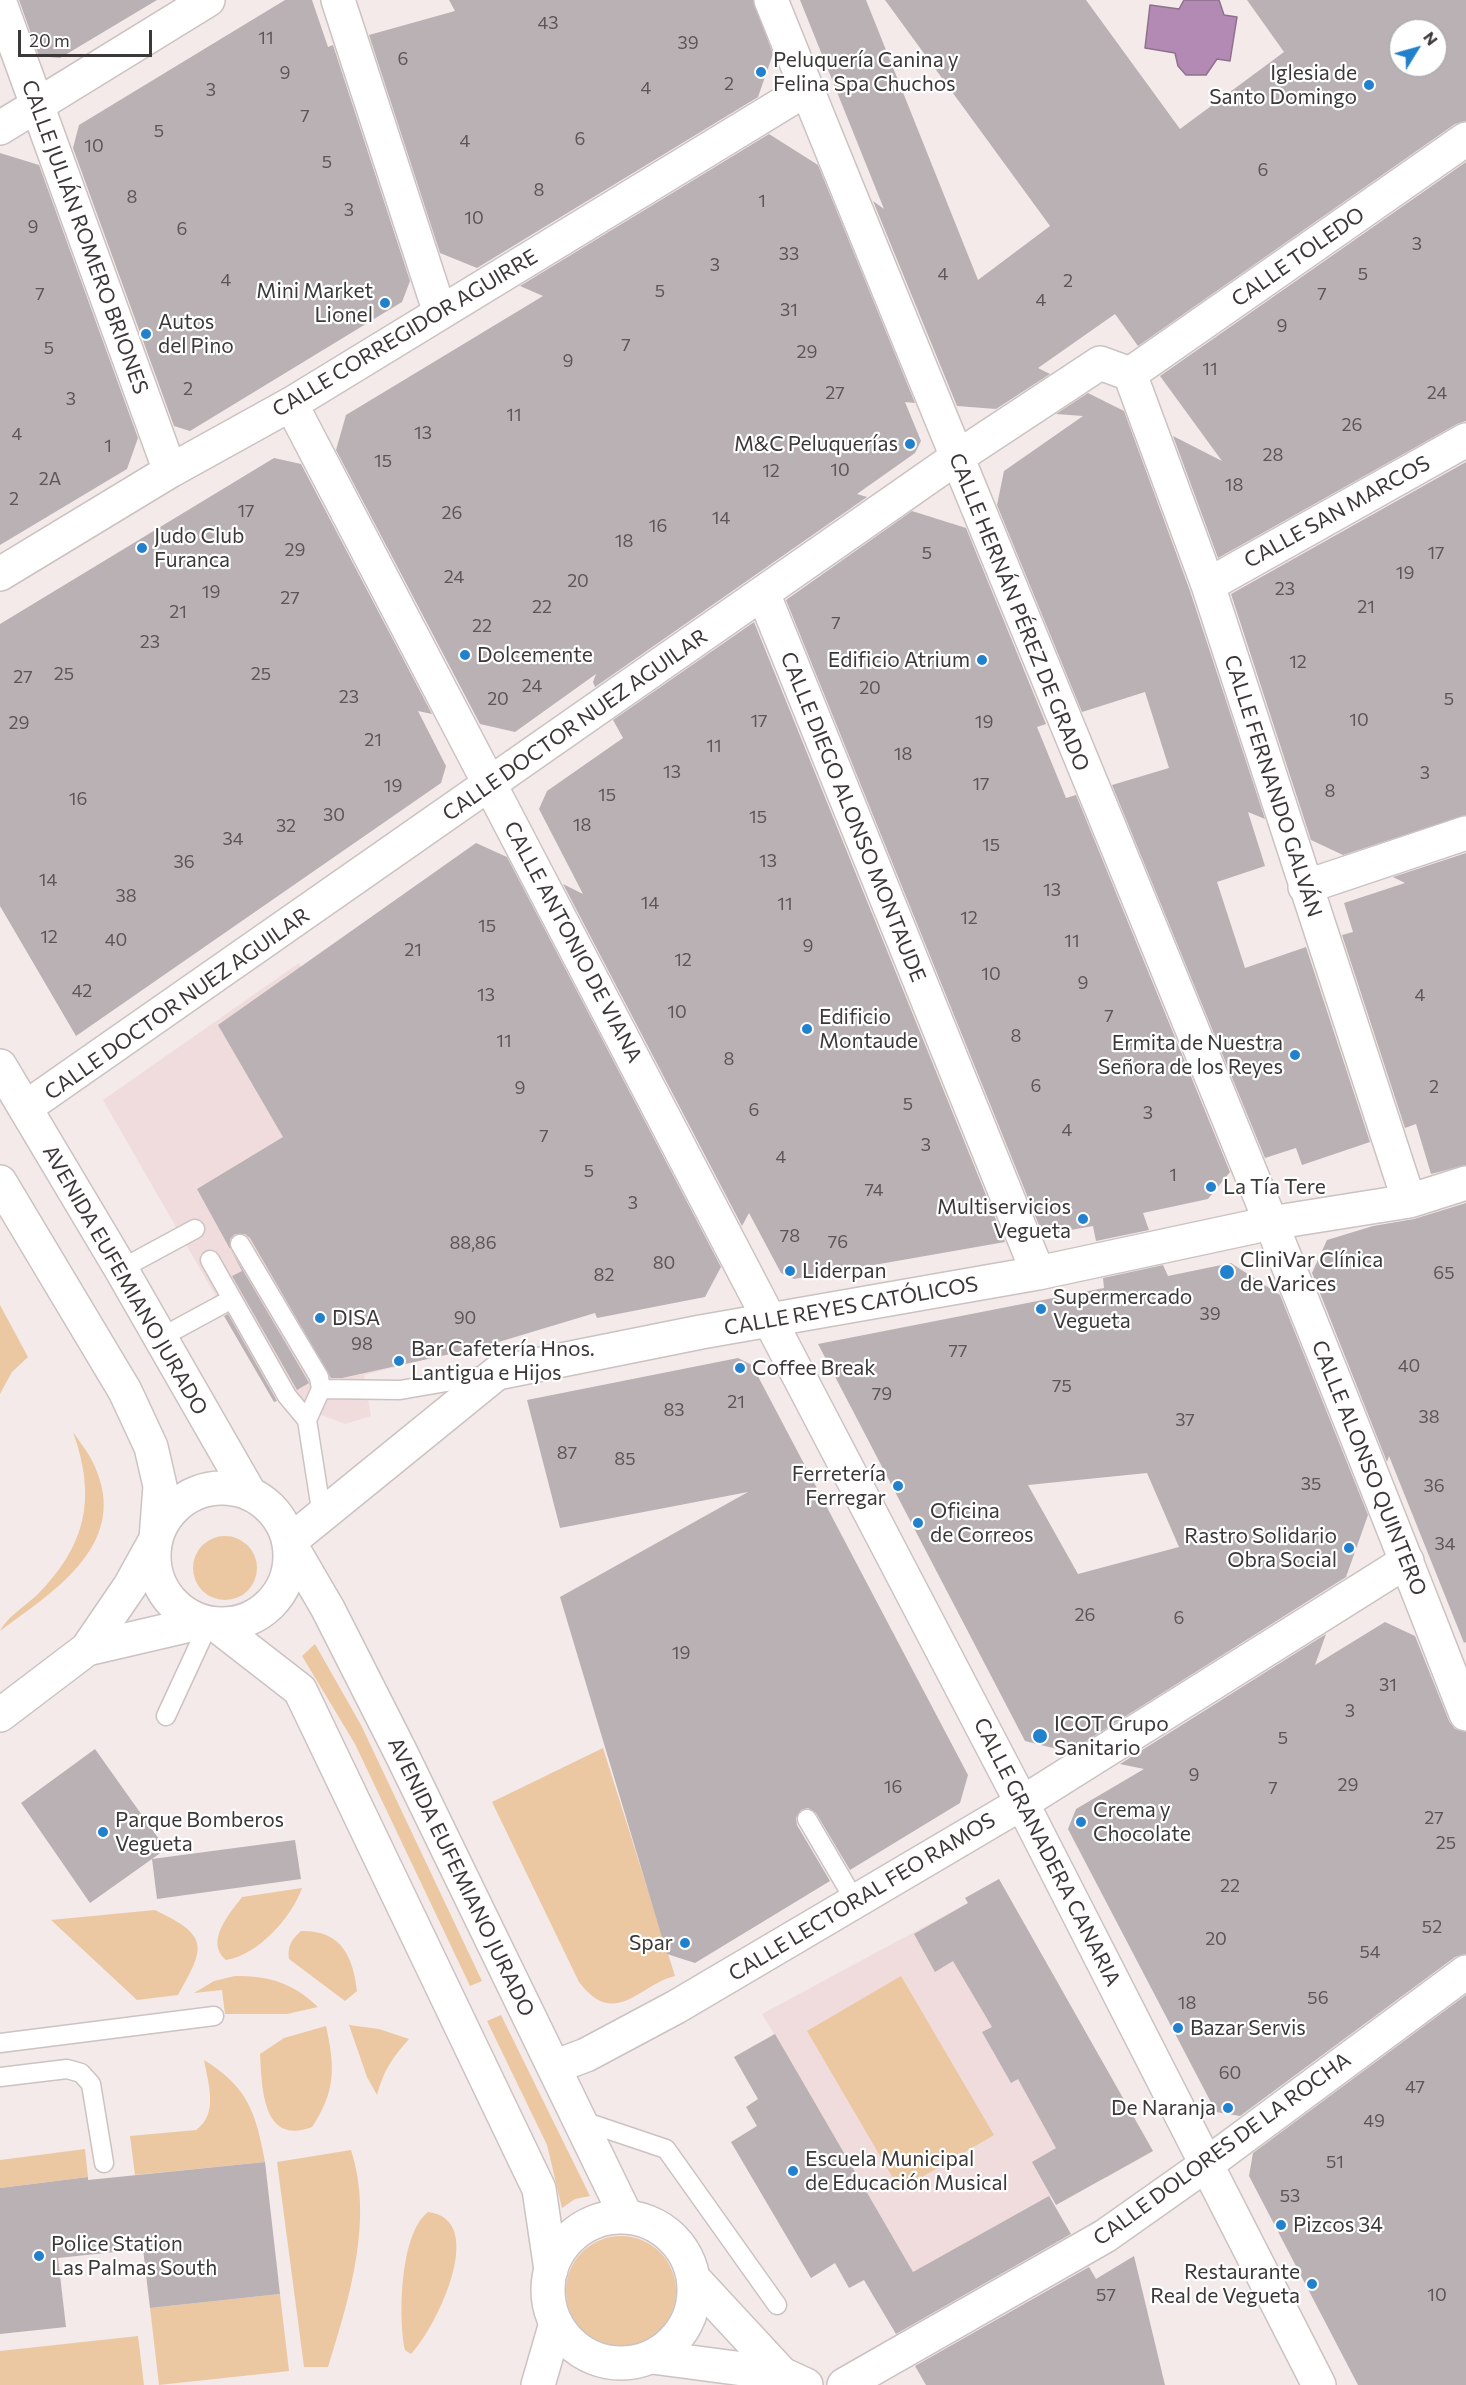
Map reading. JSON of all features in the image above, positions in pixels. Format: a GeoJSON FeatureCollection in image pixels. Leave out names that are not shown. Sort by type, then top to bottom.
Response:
{"type":"FeatureCollection","features":[{"type":"Feature","properties":{"kind":"street"},"geometry":{"type":"LineString","coordinates":[[0,128],[208,0]]}},
{"type":"Feature","properties":{"kind":"street"},"geometry":{"type":"LineString","coordinates":[[338,0],[440,313]]}},
{"type":"Feature","properties":{"kind":"street","name":"CALLE HERNÁN PÉREZ DE GRADO"},"geometry":{"type":"LineString","coordinates":[[771,0],[956,458],[1271,1223]]}},
{"type":"Feature","properties":{"kind":"street","name":"CALLE JULIÁN ROMERO BRIONES"},"geometry":{"type":"LineString","coordinates":[[0,3],[170,471]]}},
{"type":"Feature","properties":{"kind":"street","name":"CALLE CORREGIDOR AGUIRRE"},"geometry":{"type":"LineString","coordinates":[[0,574],[170,471],[291,404],[807,89]]}},
{"type":"Feature","properties":{"kind":"street","name":"CALLE TOLEDO"},"geometry":{"type":"LineString","coordinates":[[1130,374],[1466,140]]}},
{"type":"Feature","properties":{"kind":"street","name":"CALLE DOCTOR NUEZ AGUILAR"},"geometry":{"type":"LineString","coordinates":[[25,1108],[956,458],[1100,363],[1130,374]]}},
{"type":"Feature","properties":{"kind":"street","name":"CALLE FERNANDO GALVÁN"},"geometry":{"type":"LineString","coordinates":[[1130,374],[1208,585],[1409,1201]]}},
{"type":"Feature","properties":{"kind":"street","name":"CALLE ANTONIO DE VIANA"},"geometry":{"type":"LineString","coordinates":[[291,404],[770,1322]]}},
{"type":"Feature","properties":{"kind":"street","name":"CALLE SAN MARCOS"},"geometry":{"type":"LineString","coordinates":[[1208,585],[1466,440]]}},
{"type":"Feature","properties":{"kind":"street","name":"CALLE DIEGO ALONSO MONTAUDE"},"geometry":{"type":"LineString","coordinates":[[763,593],[1038,1273]]}},
{"type":"Feature","properties":{"kind":"street"},"geometry":{"type":"LineString","coordinates":[[1305,887],[1466,833]]}},
{"type":"Feature","properties":{"kind":"street","name":"AVENIDA EUFEMIANO JURADO"},"geometry":{"type":"LineString","coordinates":[[0,1066],[121,1269],[250,1494]]}},
{"type":"Feature","properties":{"kind":"street"},"geometry":{"type":"LineString","coordinates":[[0,1182],[125,1390],[151,1448],[160,1486],[154,1560],[159,1580],[169,1598],[184,1613],[209,1623],[300,1690],[539,2189],[551,2270]]}},
{"type":"Feature","properties":{"kind":"street","name":"CALLE REYES CATÓLICOS"},"geometry":{"type":"LineString","coordinates":[[289,1542],[497,1373],[701,1332],[770,1322],[1038,1273],[1271,1223],[1409,1201],[1466,1183]]}},
{"type":"Feature","properties":{"kind":"street","name":"CALLE ALONSO QUINTERO"},"geometry":{"type":"LineString","coordinates":[[1271,1223],[1466,1714]]}},
{"type":"Feature","properties":{"kind":"street","name":"CALLE GRANADERA CANARIA"},"geometry":{"type":"LineString","coordinates":[[770,1322],[1022,1803],[1319,2385]]}},
{"type":"Feature","properties":{"kind":"street"},"geometry":{"type":"LineString","coordinates":[[0,1715],[87,1649],[130,1586],[166,1517],[183,1500],[203,1491],[227,1488],[250,1494],[268,1506],[281,1522],[289,1542],[290,1564],[284,1584],[273,1602],[256,1615],[236,1623],[209,1623],[87,1649]]}},
{"type":"Feature","properties":{"kind":"street","name":"AVENIDA EUFEMIANO JURADO"},"geometry":{"type":"LineString","coordinates":[[289,1542],[328,1609],[401,1753],[626,2216]]}},
{"type":"Feature","properties":{"kind":"street","name":"CALLE LECTORAL FEO RAMOS"},"geometry":{"type":"LineString","coordinates":[[554,2067],[586,2055],[676,2007],[1022,1803],[1407,1561]]}},
{"type":"Feature","properties":{"kind":"street","name":"CALLE DOLORES DE LA ROCHA"},"geometry":{"type":"LineString","coordinates":[[844,2385],[1105,2236],[1207,2164],[1466,1971]]}},
{"type":"Feature","properties":{"kind":"street"},"geometry":{"type":"LineString","coordinates":[[632,2368],[671,2343],[686,2324],[694,2302],[693,2277],[685,2255],[670,2236],[650,2223],[626,2216],[601,2219],[579,2230],[561,2247],[551,2270],[548,2288],[549,2306],[556,2323],[569,2342],[587,2354],[632,2368],[794,2380]]}},
{"type":"Feature","properties":{"kind":"street"},"geometry":{"type":"LineString","coordinates":[[693,2277],[794,2380]]}},
{"type":"Feature","properties":{"kind":"street"},"geometry":{"type":"LineString","coordinates":[[538,2385],[556,2323]]}},
{"type":"Feature","properties":{"kind":"lane"},"geometry":{"type":"LineString","coordinates":[[121,1269],[195,1229]]}},
{"type":"Feature","properties":{"kind":"lane"},"geometry":{"type":"LineString","coordinates":[[240,1244],[319,1377],[321,1389],[308,1420],[322,1516]]}},
{"type":"Feature","properties":{"kind":"lane"},"geometry":{"type":"LineString","coordinates":[[210,1260],[287,1396],[308,1420]]}},
{"type":"Feature","properties":{"kind":"lane"},"geometry":{"type":"LineString","coordinates":[[160,1338],[232,1299]]}},
{"type":"Feature","properties":{"kind":"lane"},"geometry":{"type":"LineString","coordinates":[[321,1389],[400,1390],[497,1373]]}},
{"type":"Feature","properties":{"kind":"lane"},"geometry":{"type":"LineString","coordinates":[[166,1716],[209,1623]]}},
{"type":"Feature","properties":{"kind":"lane"},"geometry":{"type":"LineString","coordinates":[[807,1819],[855,1901]]}},
{"type":"Feature","properties":{"kind":"lane"},"geometry":{"type":"LineString","coordinates":[[0,2043],[214,2016]]}},
{"type":"Feature","properties":{"kind":"lane"},"geometry":{"type":"LineString","coordinates":[[0,2077],[67,2069],[81,2073],[91,2084],[104,2163]]}},
{"type":"Feature","properties":{"kind":"lane"},"geometry":{"type":"LineString","coordinates":[[580,2120],[666,2149],[777,2305]]}},
{"type":"Feature","properties":{"kind":"shaded area"},"geometry":{"type":"Polygon","coordinates":[[[1184,0],[1219,0],[1224,15],[1237,17],[1230,61],[1217,59],[1206,75],[1186,75],[1178,66],[1175,53],[1145,48],[1150,5],[1179,9],[1184,0]]]}},
{"type":"Feature","properties":{"kind":"shaded area"},"geometry":{"type":"Polygon","coordinates":[[[299,963],[462,1287],[439,1356],[364,1375],[371,1416],[345,1424],[273,1396],[103,1100],[299,963]]]}},
{"type":"Feature","properties":{"kind":"shaded area"},"geometry":{"type":"Polygon","coordinates":[[[0,1305],[28,1357],[12,1372],[0,1394],[0,1305]]]}},
{"type":"Feature","properties":{"kind":"shaded area"},"geometry":{"type":"Polygon","coordinates":[[[73,1432],[90,1456],[97,1472],[103,1499],[102,1523],[93,1546],[61,1584],[0,1631],[11,1617],[36,1596],[53,1577],[76,1540],[85,1500],[80,1456],[73,1432]]]}},
{"type":"Feature","properties":{"kind":"shaded area"},"geometry":{"type":"Polygon","coordinates":[[[225,1536],[243,1542],[251,1550],[257,1568],[251,1586],[243,1594],[225,1600],[207,1594],[199,1586],[193,1568],[199,1550],[207,1542],[225,1536]]]}},
{"type":"Feature","properties":{"kind":"shaded area"},"geometry":{"type":"Polygon","coordinates":[[[315,1644],[361,1725],[482,1981],[470,1986],[355,1744],[302,1656],[315,1644]]]}},
{"type":"Feature","properties":{"kind":"shaded area"},"geometry":{"type":"Polygon","coordinates":[[[603,1748],[675,1976],[627,2000],[616,2003],[604,2002],[592,1996],[579,1982],[492,1802],[603,1748]]]}},
{"type":"Feature","properties":{"kind":"shaded area"},"geometry":{"type":"Polygon","coordinates":[[[999,1879],[1153,2151],[1106,2178],[1101,2170],[1051,2198],[1064,2223],[890,2324],[864,2280],[849,2288],[835,2263],[811,2278],[731,2142],[757,2126],[746,2107],[758,2099],[734,2057],[774,2034],[762,2014],[968,1903],[965,1898],[999,1879]]]}},
{"type":"Feature","properties":{"kind":"shaded area"},"geometry":{"type":"Polygon","coordinates":[[[302,1888],[290,1911],[272,1933],[250,1951],[226,1960],[220,1953],[218,1936],[226,1919],[242,1897],[302,1888]]]}},
{"type":"Feature","properties":{"kind":"shaded area"},"geometry":{"type":"Polygon","coordinates":[[[155,1910],[185,1927],[193,1935],[197,1944],[194,1965],[178,1995],[137,2000],[51,1920],[155,1910]]]}},
{"type":"Feature","properties":{"kind":"shaded area"},"geometry":{"type":"Polygon","coordinates":[[[301,1931],[326,1935],[335,1940],[348,1956],[357,1991],[345,2001],[289,1959],[291,1943],[301,1931]]]}},
{"type":"Feature","properties":{"kind":"shaded area"},"geometry":{"type":"Polygon","coordinates":[[[235,1976],[259,1977],[280,1982],[299,1992],[318,2007],[287,2014],[225,2014],[222,1990],[194,1993],[214,1981],[235,1976]]]}},
{"type":"Feature","properties":{"kind":"shaded area"},"geometry":{"type":"Polygon","coordinates":[[[901,1976],[994,2135],[900,2190],[807,2031],[901,1976]]]}},
{"type":"Feature","properties":{"kind":"shaded area"},"geometry":{"type":"Polygon","coordinates":[[[501,2015],[590,2196],[575,2199],[562,2208],[547,2145],[487,2021],[501,2015]]]}},
{"type":"Feature","properties":{"kind":"shaded area"},"geometry":{"type":"Polygon","coordinates":[[[349,2025],[379,2029],[409,2039],[389,2065],[377,2095],[367,2077],[349,2025]]]}},
{"type":"Feature","properties":{"kind":"shaded area"},"geometry":{"type":"Polygon","coordinates":[[[326,2026],[332,2066],[326,2102],[312,2127],[295,2131],[283,2128],[274,2121],[268,2110],[264,2097],[260,2054],[284,2038],[326,2026]]]}},
{"type":"Feature","properties":{"kind":"shaded area"},"geometry":{"type":"Polygon","coordinates":[[[204,2060],[231,2080],[248,2103],[258,2129],[265,2162],[135,2175],[130,2136],[196,2130],[208,2116],[210,2098],[204,2060]]]}},
{"type":"Feature","properties":{"kind":"shaded area"},"geometry":{"type":"Polygon","coordinates":[[[85,2149],[88,2177],[0,2188],[0,2160],[85,2149]]]}},
{"type":"Feature","properties":{"kind":"shaded area"},"geometry":{"type":"Polygon","coordinates":[[[351,2150],[360,2204],[356,2259],[351,2287],[328,2367],[304,2367],[277,2162],[351,2150]]]}},
{"type":"Feature","properties":{"kind":"shaded area"},"geometry":{"type":"Polygon","coordinates":[[[428,2212],[446,2219],[455,2234],[456,2254],[452,2277],[433,2323],[411,2354],[405,2350],[403,2335],[403,2276],[412,2238],[419,2223],[428,2212]]]}},
{"type":"Feature","properties":{"kind":"shaded area"},"geometry":{"type":"Polygon","coordinates":[[[621,2236],[642,2240],[660,2252],[672,2270],[676,2291],[672,2312],[660,2330],[642,2342],[621,2346],[600,2342],[582,2330],[570,2312],[566,2291],[570,2270],[582,2252],[600,2240],[621,2236]]]}},
{"type":"Feature","properties":{"kind":"shaded area"},"geometry":{"type":"Polygon","coordinates":[[[280,2294],[289,2371],[159,2385],[150,2308],[280,2294]]]}},
{"type":"Feature","properties":{"kind":"shaded area"},"geometry":{"type":"Polygon","coordinates":[[[138,2336],[144,2385],[0,2385],[0,2351],[138,2336]]]}},
{"type":"Feature","properties":{"kind":"building"},"geometry":{"type":"Polygon","coordinates":[[[19,0],[157,0],[60,58],[39,56],[19,0]]]}},
{"type":"Feature","properties":{"kind":"building"},"geometry":{"type":"Polygon","coordinates":[[[285,0],[312,0],[328,47],[333,45],[410,281],[402,302],[190,431],[174,426],[73,148],[79,125],[285,0]]]}},
{"type":"Feature","properties":{"kind":"building"},"geometry":{"type":"Polygon","coordinates":[[[449,0],[753,0],[773,54],[758,97],[477,268],[440,253],[369,35],[455,11],[449,0]]]}},
{"type":"Feature","properties":{"kind":"building"},"geometry":{"type":"Polygon","coordinates":[[[800,0],[866,0],[978,280],[1050,226],[885,0],[1086,0],[1180,129],[1284,52],[1247,0],[1466,0],[1466,121],[1455,124],[1138,346],[1115,314],[1038,368],[1050,374],[996,409],[957,406],[873,201],[884,209],[800,0]]]}},
{"type":"Feature","properties":{"kind":"building"},"geometry":{"type":"Polygon","coordinates":[[[769,134],[818,165],[915,403],[905,402],[921,441],[915,453],[857,494],[867,497],[595,687],[593,682],[596,674],[515,732],[480,724],[336,450],[346,415],[543,296],[520,286],[769,134]]]}},
{"type":"Feature","properties":{"kind":"building"},"geometry":{"type":"Polygon","coordinates":[[[0,153],[39,165],[138,438],[127,469],[0,545],[0,153]]]}},
{"type":"Feature","properties":{"kind":"building"},"geometry":{"type":"Polygon","coordinates":[[[1466,162],[1466,421],[1218,558],[1173,436],[1222,461],[1160,376],[1466,162]]]}},
{"type":"Feature","properties":{"kind":"building"},"geometry":{"type":"Polygon","coordinates":[[[1088,393],[1124,411],[1190,591],[1265,819],[1248,812],[1265,866],[1217,882],[1245,968],[1306,947],[1370,1142],[1302,1165],[1296,1148],[1265,1158],[1112,785],[1169,768],[1145,692],[1082,712],[997,505],[1004,471],[1083,416],[1056,414],[1088,393]]]}},
{"type":"Feature","properties":{"kind":"building"},"geometry":{"type":"Polygon","coordinates":[[[274,458],[301,464],[432,714],[418,711],[446,766],[441,783],[76,1036],[0,906],[0,624],[274,458]]]}},
{"type":"Feature","properties":{"kind":"building"},"geometry":{"type":"Polygon","coordinates":[[[1466,462],[1466,815],[1343,855],[1311,840],[1231,594],[1466,462]]]}},
{"type":"Feature","properties":{"kind":"building"},"geometry":{"type":"Polygon","coordinates":[[[912,511],[966,528],[1046,724],[1037,727],[1066,798],[1076,795],[1230,1172],[1208,1199],[1143,1213],[1149,1230],[1096,1241],[1093,1226],[1043,1235],[786,600],[912,511]]]}},
{"type":"Feature","properties":{"kind":"building"},"geometry":{"type":"Polygon","coordinates":[[[754,622],[1005,1242],[794,1279],[781,1273],[749,1213],[742,1226],[563,884],[583,894],[539,809],[547,791],[623,738],[613,720],[754,622]]]}},
{"type":"Feature","properties":{"kind":"building"},"geometry":{"type":"Polygon","coordinates":[[[476,843],[507,857],[721,1267],[705,1297],[597,1318],[595,1313],[482,1347],[342,1378],[331,1378],[250,1238],[245,1234],[235,1234],[230,1239],[230,1249],[197,1189],[283,1137],[218,1025],[476,843]]]}},
{"type":"Feature","properties":{"kind":"building"},"geometry":{"type":"Polygon","coordinates":[[[1466,853],[1466,1165],[1431,1174],[1416,1124],[1405,1128],[1342,935],[1353,932],[1344,903],[1405,883],[1393,877],[1466,853]]]}},
{"type":"Feature","properties":{"kind":"building"},"geometry":{"type":"Polygon","coordinates":[[[1466,1203],[1466,1642],[1464,1643],[1389,1456],[1387,1462],[1312,1273],[1327,1240],[1373,1226],[1414,1219],[1466,1203]]]}},
{"type":"Feature","properties":{"kind":"building"},"geometry":{"type":"Polygon","coordinates":[[[231,1250],[309,1383],[297,1390],[232,1276],[242,1271],[231,1250]]]}},
{"type":"Feature","properties":{"kind":"building"},"geometry":{"type":"Polygon","coordinates":[[[1231,1263],[1280,1295],[1368,1515],[1346,1577],[1069,1752],[1025,1741],[818,1344],[1104,1288],[1103,1278],[1163,1265],[1168,1276],[1231,1263]],[[1147,1473],[1028,1485],[1078,1574],[1179,1547],[1147,1473]]]}},
{"type":"Feature","properties":{"kind":"building"},"geometry":{"type":"Polygon","coordinates":[[[228,1314],[277,1401],[274,1402],[224,1316],[228,1314]]]}},
{"type":"Feature","properties":{"kind":"building"},"geometry":{"type":"Polygon","coordinates":[[[738,1358],[752,1365],[968,1775],[960,1803],[850,1870],[816,1813],[808,1808],[801,1810],[796,1818],[797,1825],[830,1881],[695,1963],[667,1954],[560,1597],[748,1492],[560,1528],[527,1400],[738,1358]]]}},
{"type":"Feature","properties":{"kind":"building"},"geometry":{"type":"Polygon","coordinates":[[[1385,1622],[1415,1636],[1449,1721],[1455,1729],[1466,1732],[1466,1954],[1455,1957],[1240,2116],[1216,2112],[1068,1829],[1076,1809],[1144,1769],[1120,1764],[1326,1634],[1315,1665],[1385,1622]]]}},
{"type":"Feature","properties":{"kind":"building","name":"Parque Bomberos Vegueta"},"geometry":{"type":"Polygon","coordinates":[[[95,1749],[166,1849],[90,1903],[21,1803],[95,1749]]]}},
{"type":"Feature","properties":{"kind":"building"},"geometry":{"type":"Polygon","coordinates":[[[295,1840],[301,1879],[157,1899],[152,1859],[295,1840]]]}},
{"type":"Feature","properties":{"kind":"building"},"geometry":{"type":"Polygon","coordinates":[[[999,1879],[1153,2151],[1056,2205],[1032,2162],[1056,2148],[1018,2079],[1011,2083],[982,2032],[992,2027],[953,1961],[935,1972],[914,1934],[968,1903],[965,1898],[999,1879]]]}},
{"type":"Feature","properties":{"kind":"building"},"geometry":{"type":"Polygon","coordinates":[[[1466,1995],[1466,2385],[1358,2385],[1249,2176],[1253,2153],[1466,1995]]]}},
{"type":"Feature","properties":{"kind":"building","name":"Escuela Municipal de Educación Musical"},"geometry":{"type":"Polygon","coordinates":[[[775,2034],[913,2272],[1049,2196],[1071,2234],[896,2334],[864,2280],[849,2288],[835,2263],[811,2278],[731,2142],[757,2126],[746,2107],[758,2099],[734,2057],[775,2034]]]}},
{"type":"Feature","properties":{"kind":"building"},"geometry":{"type":"Polygon","coordinates":[[[265,2162],[280,2294],[150,2308],[143,2249],[58,2258],[66,2327],[0,2334],[0,2188],[88,2177],[88,2180],[265,2162]]]}},
{"type":"Feature","properties":{"kind":"building"},"geometry":{"type":"Polygon","coordinates":[[[1134,2256],[1165,2385],[926,2385],[915,2366],[1089,2267],[1096,2279],[1134,2256]]]}},
{"type":"Feature","properties":{"kind":"place","name":"Peluquería Canina y Felina Spa Chuchos"},"geometry":{"type":"Point","coordinates":[761,72]}},
{"type":"Feature","properties":{"kind":"place","name":"Iglesia de Santo Domingo"},"geometry":{"type":"Point","coordinates":[1369,85]}},
{"type":"Feature","properties":{"kind":"place","name":"Mini Market Lionel"},"geometry":{"type":"Point","coordinates":[385,303]}},
{"type":"Feature","properties":{"kind":"place","name":"Autos del Pino"},"geometry":{"type":"Point","coordinates":[146,334]}},
{"type":"Feature","properties":{"kind":"place","name":"M&C Peluquerías"},"geometry":{"type":"Point","coordinates":[910,444]}},
{"type":"Feature","properties":{"kind":"place","name":"Judo Club Furanca"},"geometry":{"type":"Point","coordinates":[142,548]}},
{"type":"Feature","properties":{"kind":"place","name":"Dolcemente"},"geometry":{"type":"Point","coordinates":[465,655]}},
{"type":"Feature","properties":{"kind":"place","name":"Edificio Atrium"},"geometry":{"type":"Point","coordinates":[982,660]}},
{"type":"Feature","properties":{"kind":"place","name":"Edificio Montaude"},"geometry":{"type":"Point","coordinates":[807,1029]}},
{"type":"Feature","properties":{"kind":"place","name":"Ermita de Nuestra Señora de los Reyes"},"geometry":{"type":"Point","coordinates":[1295,1055]}},
{"type":"Feature","properties":{"kind":"place","name":"La Tía Tere"},"geometry":{"type":"Point","coordinates":[1211,1187]}},
{"type":"Feature","properties":{"kind":"place","name":"Multiservicios Vegueta"},"geometry":{"type":"Point","coordinates":[1083,1219]}},
{"type":"Feature","properties":{"kind":"place","name":"Liderpan"},"geometry":{"type":"Point","coordinates":[790,1271]}},
{"type":"Feature","properties":{"kind":"place","name":"CliniVar Clínica de Varices"},"geometry":{"type":"Point","coordinates":[1227,1272]}},
{"type":"Feature","properties":{"kind":"place","name":"Supermercado Vegueta"},"geometry":{"type":"Point","coordinates":[1041,1309]}},
{"type":"Feature","properties":{"kind":"place","name":"DISA"},"geometry":{"type":"Point","coordinates":[320,1318]}},
{"type":"Feature","properties":{"kind":"place","name":"Bar Cafetería Hnos. Lantigua e Hijos"},"geometry":{"type":"Point","coordinates":[399,1361]}},
{"type":"Feature","properties":{"kind":"place","name":"Coffee Break"},"geometry":{"type":"Point","coordinates":[740,1368]}},
{"type":"Feature","properties":{"kind":"place","name":"Ferretería Ferregar"},"geometry":{"type":"Point","coordinates":[898,1486]}},
{"type":"Feature","properties":{"kind":"place","name":"Oficina de Correos"},"geometry":{"type":"Point","coordinates":[918,1523]}},
{"type":"Feature","properties":{"kind":"place","name":"Rastro Solidario Obra Social"},"geometry":{"type":"Point","coordinates":[1349,1548]}},
{"type":"Feature","properties":{"kind":"place","name":"ICOT Grupo Sanitario"},"geometry":{"type":"Point","coordinates":[1040,1736]}},
{"type":"Feature","properties":{"kind":"place","name":"Crema y Chocolate"},"geometry":{"type":"Point","coordinates":[1081,1822]}},
{"type":"Feature","properties":{"kind":"place","name":"Parque Bomberos Vegueta"},"geometry":{"type":"Point","coordinates":[103,1832]}},
{"type":"Feature","properties":{"kind":"place","name":"Spar"},"geometry":{"type":"Point","coordinates":[685,1943]}},
{"type":"Feature","properties":{"kind":"place","name":"Bazar Servis"},"geometry":{"type":"Point","coordinates":[1178,2028]}},
{"type":"Feature","properties":{"kind":"place","name":"De Naranja"},"geometry":{"type":"Point","coordinates":[1228,2108]}},
{"type":"Feature","properties":{"kind":"place","name":"Escuela Municipal de Educación Musical"},"geometry":{"type":"Point","coordinates":[793,2171]}},
{"type":"Feature","properties":{"kind":"place","name":"Pizcos 34"},"geometry":{"type":"Point","coordinates":[1281,2225]}},
{"type":"Feature","properties":{"kind":"place","name":"Police Station Las Palmas South"},"geometry":{"type":"Point","coordinates":[39,2256]}},
{"type":"Feature","properties":{"kind":"place","name":"Restaurante Real de Vegueta"},"geometry":{"type":"Point","coordinates":[1312,2284]}}]}
